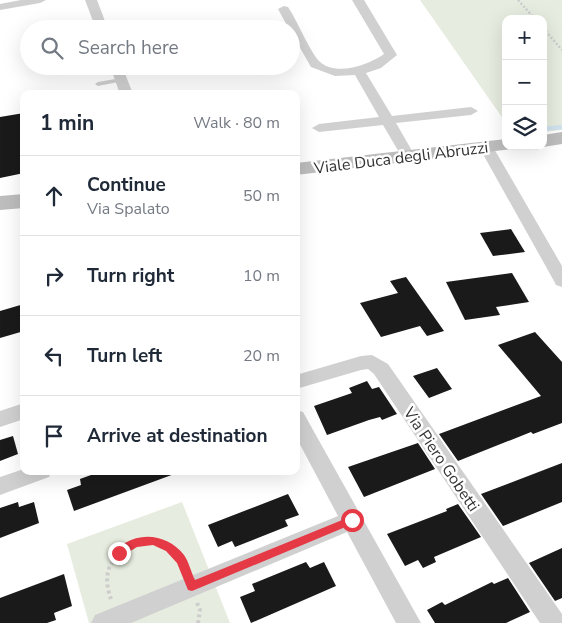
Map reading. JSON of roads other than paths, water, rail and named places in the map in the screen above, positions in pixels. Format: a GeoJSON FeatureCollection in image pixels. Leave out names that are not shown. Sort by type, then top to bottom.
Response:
{"type":"FeatureCollection","features":[{"type":"Feature","properties":{"kind":"main road"},"geometry":{"type":"LineString","coordinates":[[547,140],[562,138]]}},
{"type":"Feature","properties":{"kind":"main road","name":"Viale Duca degli Abruzzi"},"geometry":{"type":"LineString","coordinates":[[300,169],[496,146]]}},
{"type":"Feature","properties":{"kind":"main road"},"geometry":{"type":"LineString","coordinates":[[0,203],[20,201]]}},
{"type":"Feature","properties":{"kind":"street"},"geometry":{"type":"LineString","coordinates":[[0,7],[40,0]]}},
{"type":"Feature","properties":{"kind":"street"},"geometry":{"type":"LineString","coordinates":[[91,0],[99,20]]}},
{"type":"Feature","properties":{"kind":"street"},"geometry":{"type":"LineString","coordinates":[[300,37],[315,64],[335,72],[359,71],[377,65],[391,55],[358,0]]}},
{"type":"Feature","properties":{"kind":"street"},"geometry":{"type":"LineString","coordinates":[[284,9],[290,20]]}},
{"type":"Feature","properties":{"kind":"street"},"geometry":{"type":"LineString","coordinates":[[359,71],[408,156]]}},
{"type":"Feature","properties":{"kind":"street"},"geometry":{"type":"LineString","coordinates":[[119,75],[125,90]]}},
{"type":"Feature","properties":{"kind":"street"},"geometry":{"type":"LineString","coordinates":[[318,128],[471,111]]}},
{"type":"Feature","properties":{"kind":"street"},"geometry":{"type":"LineString","coordinates":[[496,146],[562,281]]}},
{"type":"Feature","properties":{"kind":"street","name":"Via Piero Gobetti"},"geometry":{"type":"LineString","coordinates":[[300,381],[361,363],[372,362],[381,369],[554,623]]}},
{"type":"Feature","properties":{"kind":"street"},"geometry":{"type":"LineString","coordinates":[[0,419],[20,412]]}},
{"type":"Feature","properties":{"kind":"street"},"geometry":{"type":"LineString","coordinates":[[300,425],[409,623]]}},
{"type":"Feature","properties":{"kind":"street"},"geometry":{"type":"LineString","coordinates":[[0,486],[31,475]]}},
{"type":"Feature","properties":{"kind":"street"},"geometry":{"type":"LineString","coordinates":[[110,620],[352,520]]}},
{"type":"Feature","properties":{"kind":"lane"},"geometry":{"type":"LineString","coordinates":[[98,84],[121,80]]}},
{"type":"Feature","properties":{"kind":"waterway"},"geometry":{"type":"LineString","coordinates":[[547,129],[562,127]]}}]}
